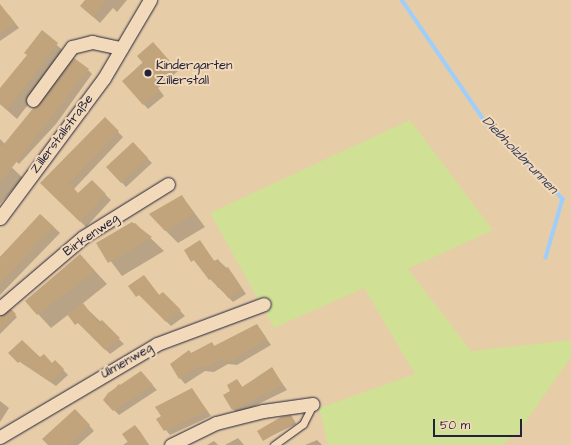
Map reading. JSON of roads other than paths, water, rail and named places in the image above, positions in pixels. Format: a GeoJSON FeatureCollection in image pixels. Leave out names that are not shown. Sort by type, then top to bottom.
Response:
{"type":"FeatureCollection","features":[{"type":"Feature","properties":{"kind":"street","name":"Zillerstallstraße"},"geometry":{"type":"LineString","coordinates":[[0,218],[104,78],[150,0]]}},
{"type":"Feature","properties":{"kind":"street"},"geometry":{"type":"LineString","coordinates":[[33,100],[72,47],[92,42],[121,48]]}},
{"type":"Feature","properties":{"kind":"street","name":"Birkenweg"},"geometry":{"type":"LineString","coordinates":[[0,308],[83,237],[168,184]]}},
{"type":"Feature","properties":{"kind":"street","name":"Ulmenweg"},"geometry":{"type":"LineString","coordinates":[[0,437],[157,344],[264,304]]}},
{"type":"Feature","properties":{"kind":"street"},"geometry":{"type":"LineString","coordinates":[[171,445],[216,423],[263,411],[314,404]]}},
{"type":"Feature","properties":{"kind":"lane"},"geometry":{"type":"LineString","coordinates":[[274,445],[303,424],[314,404]]}},
{"type":"Feature","properties":{"kind":"waterway","name":"Diebholzbrunnen"},"geometry":{"type":"LineString","coordinates":[[402,0],[487,124],[563,199],[546,258]]}},
{"type":"Feature","properties":{"kind":"place","name":"Kindergarten Zillerstall"},"geometry":{"type":"Point","coordinates":[148,73]}}]}
